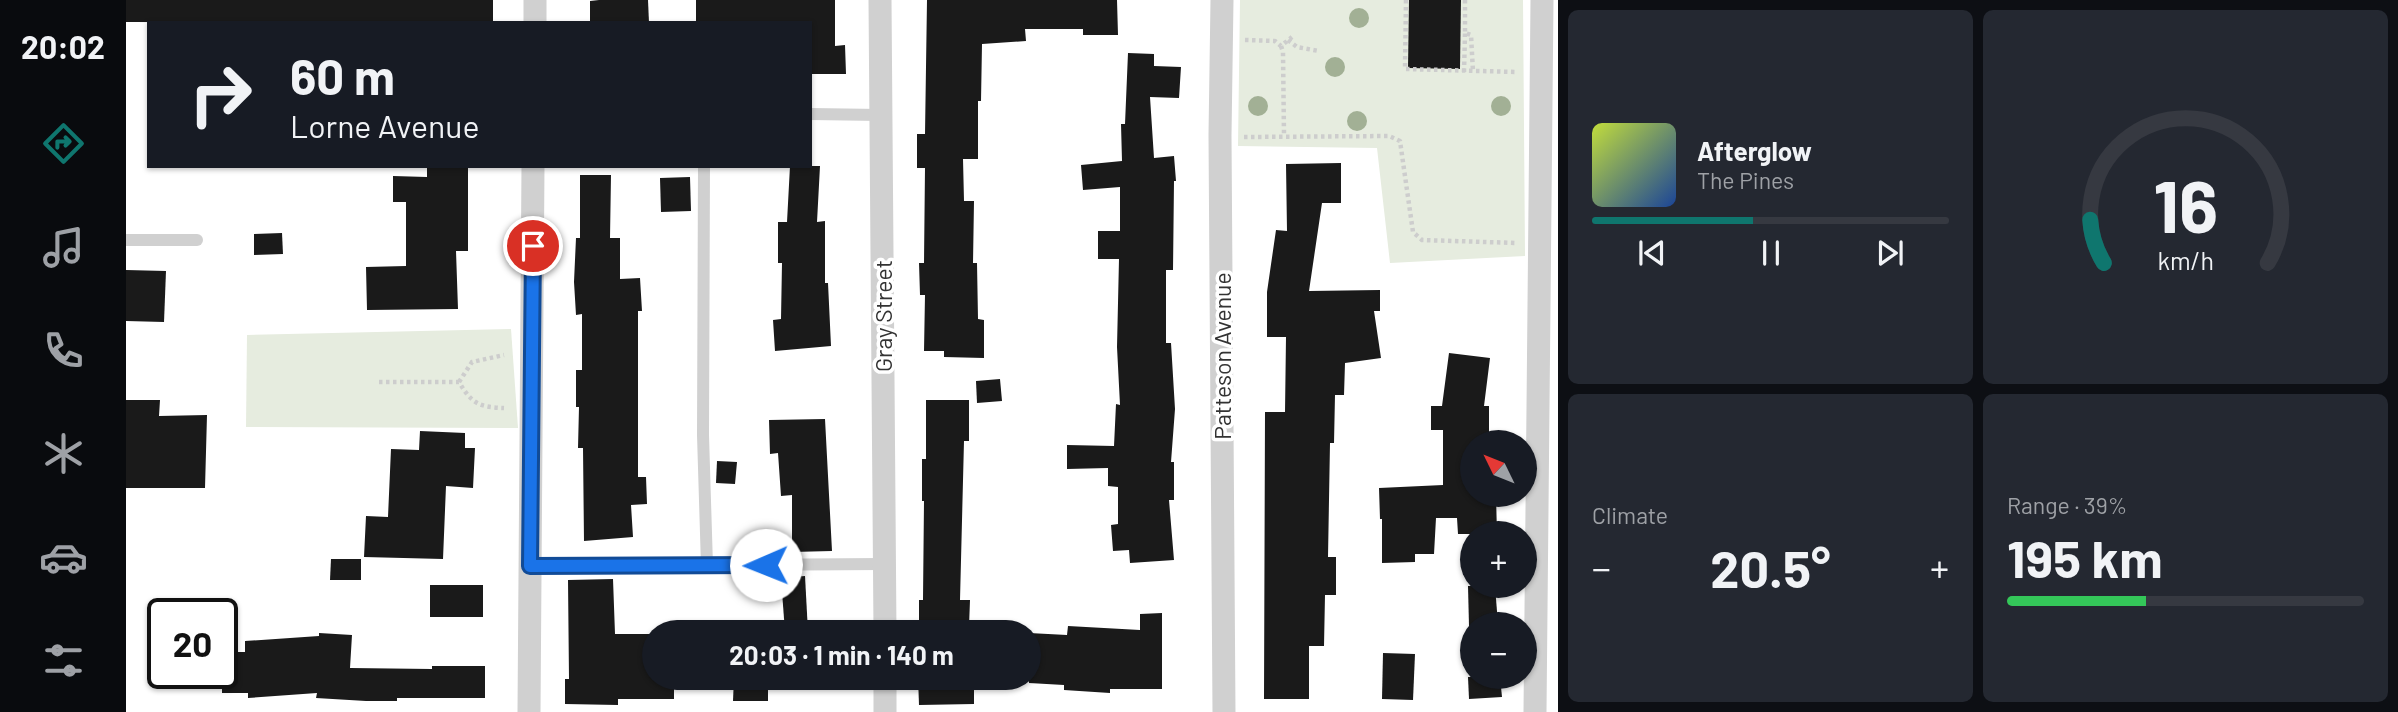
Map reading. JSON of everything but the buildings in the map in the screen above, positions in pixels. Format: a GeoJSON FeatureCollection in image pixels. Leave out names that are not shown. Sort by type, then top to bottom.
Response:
{"type":"FeatureCollection","features":[{"type":"Feature","properties":{"kind":"street"},"geometry":{"type":"LineString","coordinates":[[535,0],[535,21]]}},
{"type":"Feature","properties":{"kind":"street","name":"Gray Street"},"geometry":{"type":"LineString","coordinates":[[880,0],[885,620]]}},
{"type":"Feature","properties":{"kind":"street","name":"Patteson Avenue"},"geometry":{"type":"LineString","coordinates":[[1222,0],[1220,135],[1224,712]]}},
{"type":"Feature","properties":{"kind":"street"},"geometry":{"type":"LineString","coordinates":[[1535,712],[1542,0]]}},
{"type":"Feature","properties":{"kind":"street"},"geometry":{"type":"LineString","coordinates":[[529,712],[533,168]]}},
{"type":"Feature","properties":{"kind":"street"},"geometry":{"type":"LineString","coordinates":[[885,690],[885,712]]}},
{"type":"Feature","properties":{"kind":"lane"},"geometry":{"type":"LineString","coordinates":[[812,114],[881,115]]}},
{"type":"Feature","properties":{"kind":"lane"},"geometry":{"type":"LineString","coordinates":[[704,168],[703,435],[707,566]]}},
{"type":"Feature","properties":{"kind":"lane"},"geometry":{"type":"LineString","coordinates":[[126,240],[197,240]]}},
{"type":"Feature","properties":{"kind":"lane"},"geometry":{"type":"LineString","coordinates":[[530,566],[884,564]]}},
{"type":"Feature","properties":{"kind":"path"},"geometry":{"type":"LineString","coordinates":[[1406,0],[1405,69],[1521,72]]}},
{"type":"Feature","properties":{"kind":"path"},"geometry":{"type":"LineString","coordinates":[[1464,72],[1465,0]]}},
{"type":"Feature","properties":{"kind":"path"},"geometry":{"type":"LineString","coordinates":[[1465,33],[1471,35],[1473,72]]}},
{"type":"Feature","properties":{"kind":"path"},"geometry":{"type":"LineString","coordinates":[[1281,46],[1290,39],[1297,47],[1319,51]]}},
{"type":"Feature","properties":{"kind":"path"},"geometry":{"type":"LineString","coordinates":[[1241,40],[1275,41],[1281,46],[1284,135]]}},
{"type":"Feature","properties":{"kind":"path"},"geometry":{"type":"LineString","coordinates":[[1241,137],[1389,136],[1400,141],[1413,232],[1422,240],[1521,243]]}},
{"type":"Feature","properties":{"kind":"path"},"geometry":{"type":"LineString","coordinates":[[459,382],[472,362],[504,355]]}},
{"type":"Feature","properties":{"kind":"path"},"geometry":{"type":"LineString","coordinates":[[379,382],[459,382]]}},
{"type":"Feature","properties":{"kind":"path"},"geometry":{"type":"LineString","coordinates":[[459,382],[469,398],[484,407],[504,408]]}},
{"type":"Feature","properties":{"kind":"shaded area"},"geometry":{"type":"Polygon","coordinates":[[[1240,0],[1523,0],[1525,256],[1390,263],[1377,148],[1238,146],[1240,0]]]}},
{"type":"Feature","properties":{"kind":"shaded area"},"geometry":{"type":"Polygon","coordinates":[[[511,329],[518,428],[246,427],[247,335],[511,329]]]}},
{"type":"Feature","properties":{"kind":"route"},"geometry":{"type":"LineString","coordinates":[[533,246],[530,566],[766,565]]}}]}
